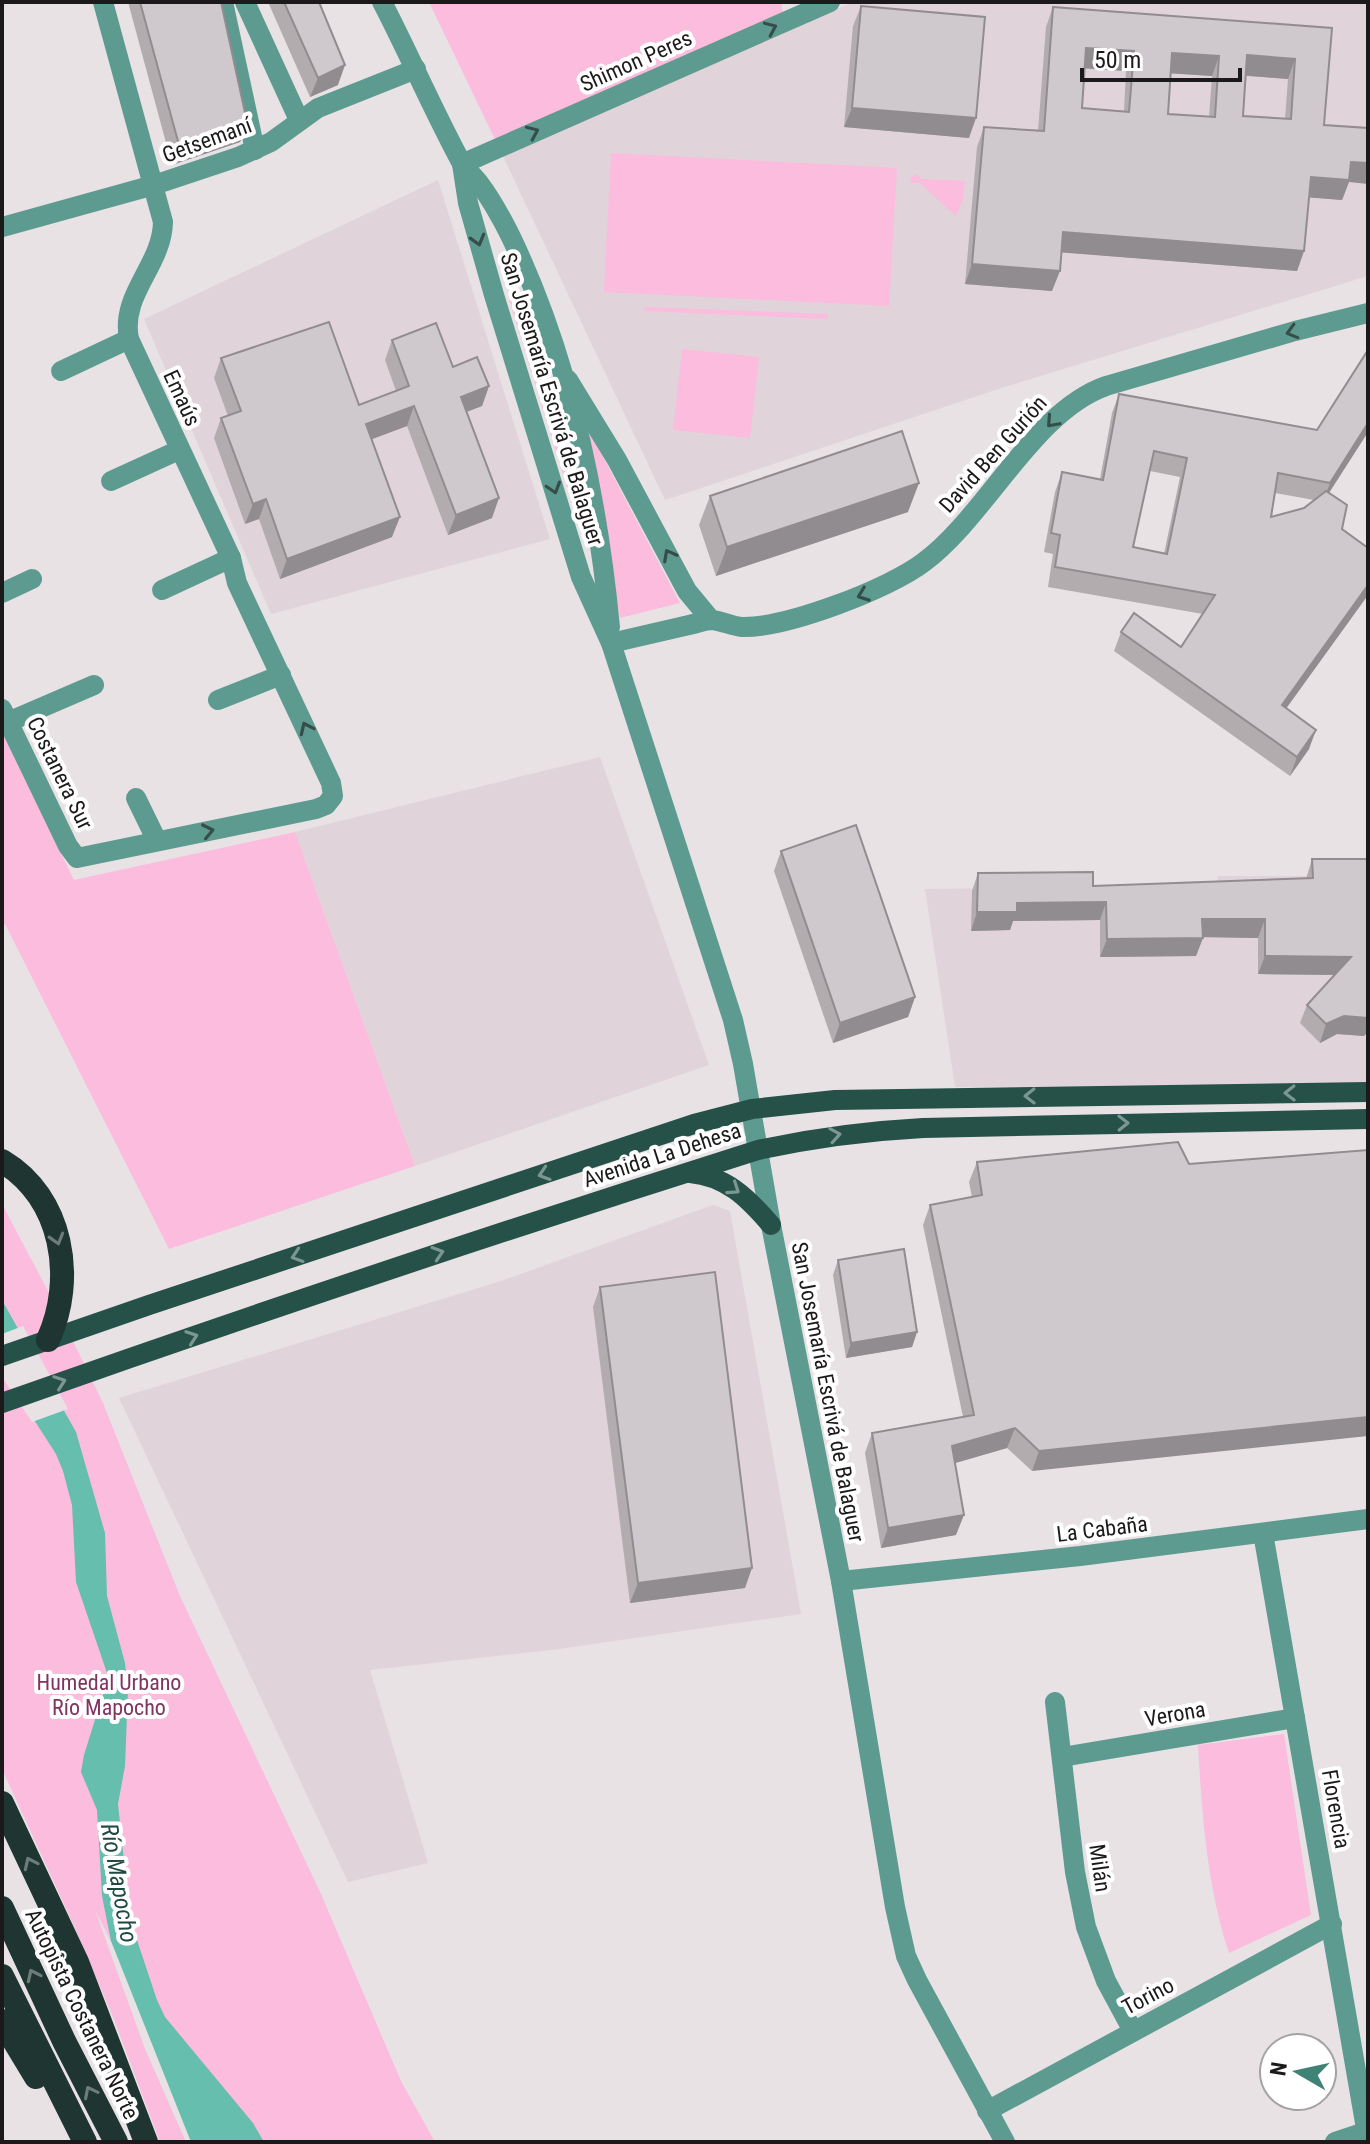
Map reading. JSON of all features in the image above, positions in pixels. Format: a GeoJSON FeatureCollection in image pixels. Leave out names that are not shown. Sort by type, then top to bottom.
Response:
{"type":"FeatureCollection","features":[{"type":"Feature","properties":{"kind":"highway"},"geometry":{"type":"LineString","coordinates":[[2,1161],[34,1187],[47,1209],[60,1248],[62,1295],[48,1340]]}},
{"type":"Feature","properties":{"kind":"highway"},"geometry":{"type":"LineString","coordinates":[[2,1803],[77,1962],[146,2142]]}},
{"type":"Feature","properties":{"kind":"highway","name":"Autopista Costanera Norte"},"geometry":{"type":"LineString","coordinates":[[2,1908],[64,2041],[116,2142]]}},
{"type":"Feature","properties":{"kind":"highway"},"geometry":{"type":"LineString","coordinates":[[2,1976],[85,2142]]}},
{"type":"Feature","properties":{"kind":"highway"},"geometry":{"type":"LineString","coordinates":[[2,2021],[76,2142]]}},
{"type":"Feature","properties":{"kind":"main road","name":"Avenida La Dehesa"},"geometry":{"type":"LineString","coordinates":[[2,1356],[694,1124],[752,1109],[835,1100],[1368,1092]]}},
{"type":"Feature","properties":{"kind":"main road","name":"Avenida La Dehesa"},"geometry":{"type":"LineString","coordinates":[[2,1403],[306,1296],[758,1150],[850,1133],[923,1128],[1368,1119]]}},
{"type":"Feature","properties":{"kind":"main road"},"geometry":{"type":"LineString","coordinates":[[686,1173],[713,1177],[737,1190],[771,1225]]}},
{"type":"Feature","properties":{"kind":"street","name":"Emaús"},"geometry":{"type":"LineString","coordinates":[[103,2],[162,210],[163,233],[156,254],[129,305],[126,324],[129,339],[231,558],[237,583],[333,793],[326,805],[316,809],[157,841]]}},
{"type":"Feature","properties":{"kind":"street"},"geometry":{"type":"LineString","coordinates":[[223,2],[255,150]]}},
{"type":"Feature","properties":{"kind":"street"},"geometry":{"type":"LineString","coordinates":[[245,2],[299,120]]}},
{"type":"Feature","properties":{"kind":"street","name":"San Josemaría Escrivá de Balaguer"},"geometry":{"type":"LineString","coordinates":[[382,2],[462,164],[491,199],[537,297],[565,375],[604,570],[611,643]]}},
{"type":"Feature","properties":{"kind":"street","name":"Shimon Peres"},"geometry":{"type":"LineString","coordinates":[[462,164],[830,2]]}},
{"type":"Feature","properties":{"kind":"street","name":"Getsemaní"},"geometry":{"type":"LineString","coordinates":[[2,227],[154,185],[255,150],[318,108],[416,69]]}},
{"type":"Feature","properties":{"kind":"street","name":"San Josemaría Escrivá de Balaguer"},"geometry":{"type":"LineString","coordinates":[[462,164],[468,203],[494,295],[581,577],[611,643],[733,1020],[841,1581],[895,1907],[906,1956],[951,2046],[1005,2142]]}},
{"type":"Feature","properties":{"kind":"street"},"geometry":{"type":"LineString","coordinates":[[494,295],[499,285],[509,280],[519,281],[537,297]]}},
{"type":"Feature","properties":{"kind":"street","name":"David Ben Gurión"},"geometry":{"type":"LineString","coordinates":[[611,643],[711,620],[742,627],[767,624],[833,606],[894,581],[924,563],[946,543],[1062,410],[1082,396],[1106,386],[1295,331],[1368,313]]}},
{"type":"Feature","properties":{"kind":"street"},"geometry":{"type":"LineString","coordinates":[[61,371],[129,339]]}},
{"type":"Feature","properties":{"kind":"street"},"geometry":{"type":"LineString","coordinates":[[565,375],[617,460],[687,591],[711,620]]}},
{"type":"Feature","properties":{"kind":"street"},"geometry":{"type":"LineString","coordinates":[[111,481],[179,450]]}},
{"type":"Feature","properties":{"kind":"street"},"geometry":{"type":"LineString","coordinates":[[162,590],[231,558]]}},
{"type":"Feature","properties":{"kind":"street"},"geometry":{"type":"LineString","coordinates":[[2,593],[32,579]]}},
{"type":"Feature","properties":{"kind":"street"},"geometry":{"type":"LineString","coordinates":[[218,700],[281,675]]}},
{"type":"Feature","properties":{"kind":"street"},"geometry":{"type":"LineString","coordinates":[[5,715],[94,685]]}},
{"type":"Feature","properties":{"kind":"street","name":"Costanera Sur"},"geometry":{"type":"LineString","coordinates":[[5,715],[68,846],[77,858],[157,841]]}},
{"type":"Feature","properties":{"kind":"street"},"geometry":{"type":"LineString","coordinates":[[136,798],[157,841]]}},
{"type":"Feature","properties":{"kind":"street","name":"La Cabaña"},"geometry":{"type":"LineString","coordinates":[[841,1581],[1080,1556],[1368,1519]]}},
{"type":"Feature","properties":{"kind":"street","name":"Florencia"},"geometry":{"type":"LineString","coordinates":[[1263,1533],[1367,2134]]}},
{"type":"Feature","properties":{"kind":"street","name":"Milán"},"geometry":{"type":"LineString","coordinates":[[1055,1702],[1075,1872],[1086,1927],[1106,1981],[1133,2031]]}},
{"type":"Feature","properties":{"kind":"street","name":"Verona"},"geometry":{"type":"LineString","coordinates":[[1062,1757],[1295,1718]]}},
{"type":"Feature","properties":{"kind":"street","name":"Torino"},"geometry":{"type":"LineString","coordinates":[[987,2111],[1332,1924]]}},
{"type":"Feature","properties":{"kind":"street"},"geometry":{"type":"LineString","coordinates":[[1335,2142],[1367,2134]]}},
{"type":"Feature","properties":{"kind":"shaded area"},"geometry":{"type":"Polygon","coordinates":[[[853,2],[1368,2],[1368,276],[995,390],[665,500],[502,154],[853,2]]]}},
{"type":"Feature","properties":{"kind":"shaded area"},"geometry":{"type":"Polygon","coordinates":[[[438,180],[550,539],[271,614],[144,319],[438,180]]]}},
{"type":"Feature","properties":{"kind":"shaded area"},"geometry":{"type":"Polygon","coordinates":[[[600,757],[709,1065],[415,1166],[295,832],[600,757]]]}},
{"type":"Feature","properties":{"kind":"shaded area"},"geometry":{"type":"Polygon","coordinates":[[[1218,876],[1368,876],[1368,1085],[955,1087],[925,889],[1217,885],[1218,876]]]}},
{"type":"Feature","properties":{"kind":"shaded area"},"geometry":{"type":"Polygon","coordinates":[[[713,1205],[730,1211],[801,1614],[552,1650],[370,1670],[428,1863],[348,1882],[119,1398],[501,1281],[713,1205]]]}},
{"type":"Feature","properties":{"kind":"green space"},"geometry":{"type":"Polygon","coordinates":[[[429,2],[781,2],[786,30],[502,154],[429,2]]]}},
{"type":"Feature","properties":{"kind":"green space"},"geometry":{"type":"Polygon","coordinates":[[[611,153],[897,168],[889,306],[604,292],[611,153]]]}},
{"type":"Feature","properties":{"kind":"green space"},"geometry":{"type":"Polygon","coordinates":[[[916,174],[921,179],[965,181],[963,199],[956,216],[920,183],[912,183],[910,178],[916,174]]]}},
{"type":"Feature","properties":{"kind":"green space"},"geometry":{"type":"Polygon","coordinates":[[[514,290],[555,393],[574,482],[576,516],[508,296],[514,290]]]}},
{"type":"Feature","properties":{"kind":"green space"},"geometry":{"type":"Polygon","coordinates":[[[645,307],[828,314],[828,319],[644,311],[645,307]]]}},
{"type":"Feature","properties":{"kind":"green space"},"geometry":{"type":"Polygon","coordinates":[[[682,349],[759,357],[750,438],[673,430],[682,349]]]}},
{"type":"Feature","properties":{"kind":"green space"},"geometry":{"type":"Polygon","coordinates":[[[589,430],[680,603],[620,618],[589,430]]]}},
{"type":"Feature","properties":{"kind":"green space"},"geometry":{"type":"Polygon","coordinates":[[[2,732],[74,880],[295,832],[415,1166],[169,1249],[5,924],[2,925],[2,732]]]}},
{"type":"Feature","properties":{"kind":"green space","name":"Humedal Urbano Río Mapocho"},"geometry":{"type":"Polygon","coordinates":[[[2,1204],[103,1403],[180,1596],[321,1894],[401,2081],[435,2142],[198,2142],[119,1957],[95,1910],[145,2049],[186,2142],[160,2142],[113,2017],[2,1769],[2,1204]]]}},
{"type":"Feature","properties":{"kind":"green space"},"geometry":{"type":"Polygon","coordinates":[[[1284,1734],[1311,1915],[1229,1953],[1211,1877],[1198,1745],[1284,1734]]]}},
{"type":"Feature","properties":{"kind":"water","name":"Río Mapocho"},"geometry":{"type":"Polygon","coordinates":[[[2,1300],[76,1432],[105,1533],[107,1596],[125,1663],[128,1689],[125,1766],[118,1804],[129,1908],[137,1940],[165,2017],[253,2123],[264,2142],[191,2142],[111,1941],[102,1896],[97,1810],[81,1772],[107,1673],[76,1582],[72,1505],[63,1471],[56,1454],[2,1370],[2,1300]]]}},
{"type":"Feature","properties":{"kind":"pier"},"geometry":{"type":"Polygon","coordinates":[[[23,1326],[68,1409],[32,1422],[2,1377],[2,1334],[23,1326]]]}},
{"type":"Feature","properties":{"kind":"building"},"geometry":{"type":"Polygon","coordinates":[[[140,2],[221,2],[247,122],[179,145],[140,2]]]}},
{"type":"Feature","properties":{"kind":"building"},"geometry":{"type":"Polygon","coordinates":[[[284,2],[319,2],[345,65],[318,78],[284,2]]]}},
{"type":"Feature","properties":{"kind":"building"},"geometry":{"type":"Polygon","coordinates":[[[861,6],[985,17],[976,118],[852,108],[861,6]]]}},
{"type":"Feature","properties":{"kind":"building"},"geometry":{"type":"Polygon","coordinates":[[[1053,7],[1332,28],[1324,125],[1368,128],[1368,163],[1351,162],[1349,180],[1311,177],[1304,251],[1063,232],[1060,271],[972,264],[984,127],[1044,131],[1053,7]],[[1086,48],[1082,108],[1129,112],[1134,51],[1086,48]],[[1172,53],[1168,114],[1215,117],[1219,56],[1172,53]],[[1247,55],[1243,116],[1291,119],[1295,59],[1247,55]]]}},
{"type":"Feature","properties":{"kind":"building"},"geometry":{"type":"Polygon","coordinates":[[[329,322],[359,405],[409,386],[392,340],[436,323],[453,367],[477,357],[489,386],[461,397],[499,498],[456,515],[414,406],[366,424],[400,517],[287,559],[266,499],[253,504],[221,418],[241,411],[221,358],[329,322]]]}},
{"type":"Feature","properties":{"kind":"building"},"geometry":{"type":"Polygon","coordinates":[[[1368,350],[1368,423],[1330,483],[1278,473],[1271,517],[1304,508],[1326,491],[1347,505],[1342,529],[1368,548],[1368,585],[1282,705],[1316,730],[1297,757],[1121,632],[1134,613],[1181,647],[1215,595],[1055,567],[1060,535],[1051,533],[1062,472],[1103,480],[1119,394],[1317,430],[1368,350]],[[1154,451],[1133,547],[1167,554],[1187,458],[1154,451]]]}},
{"type":"Feature","properties":{"kind":"building"},"geometry":{"type":"Polygon","coordinates":[[[902,431],[919,483],[727,547],[710,496],[902,431]]]}},
{"type":"Feature","properties":{"kind":"building"},"geometry":{"type":"Polygon","coordinates":[[[856,825],[915,997],[840,1023],[781,851],[856,825]]]}},
{"type":"Feature","properties":{"kind":"building"},"geometry":{"type":"Polygon","coordinates":[[[1312,859],[1368,859],[1368,1018],[1344,1016],[1326,1024],[1307,1005],[1351,957],[1265,956],[1265,919],[1202,919],[1203,938],[1107,939],[1106,902],[1017,903],[1017,912],[977,912],[978,873],[1093,872],[1093,886],[1313,878],[1312,859]]]}},
{"type":"Feature","properties":{"kind":"building"},"geometry":{"type":"Polygon","coordinates":[[[1178,1142],[1189,1164],[1368,1150],[1368,1417],[1039,1451],[1015,1428],[952,1446],[964,1515],[888,1528],[872,1433],[974,1415],[930,1205],[982,1195],[977,1162],[1178,1142]]]}},
{"type":"Feature","properties":{"kind":"building"},"geometry":{"type":"Polygon","coordinates":[[[904,1249],[917,1332],[851,1343],[838,1260],[904,1249]]]}},
{"type":"Feature","properties":{"kind":"building"},"geometry":{"type":"Polygon","coordinates":[[[715,1272],[752,1568],[638,1583],[600,1287],[715,1272]]]}}]}
